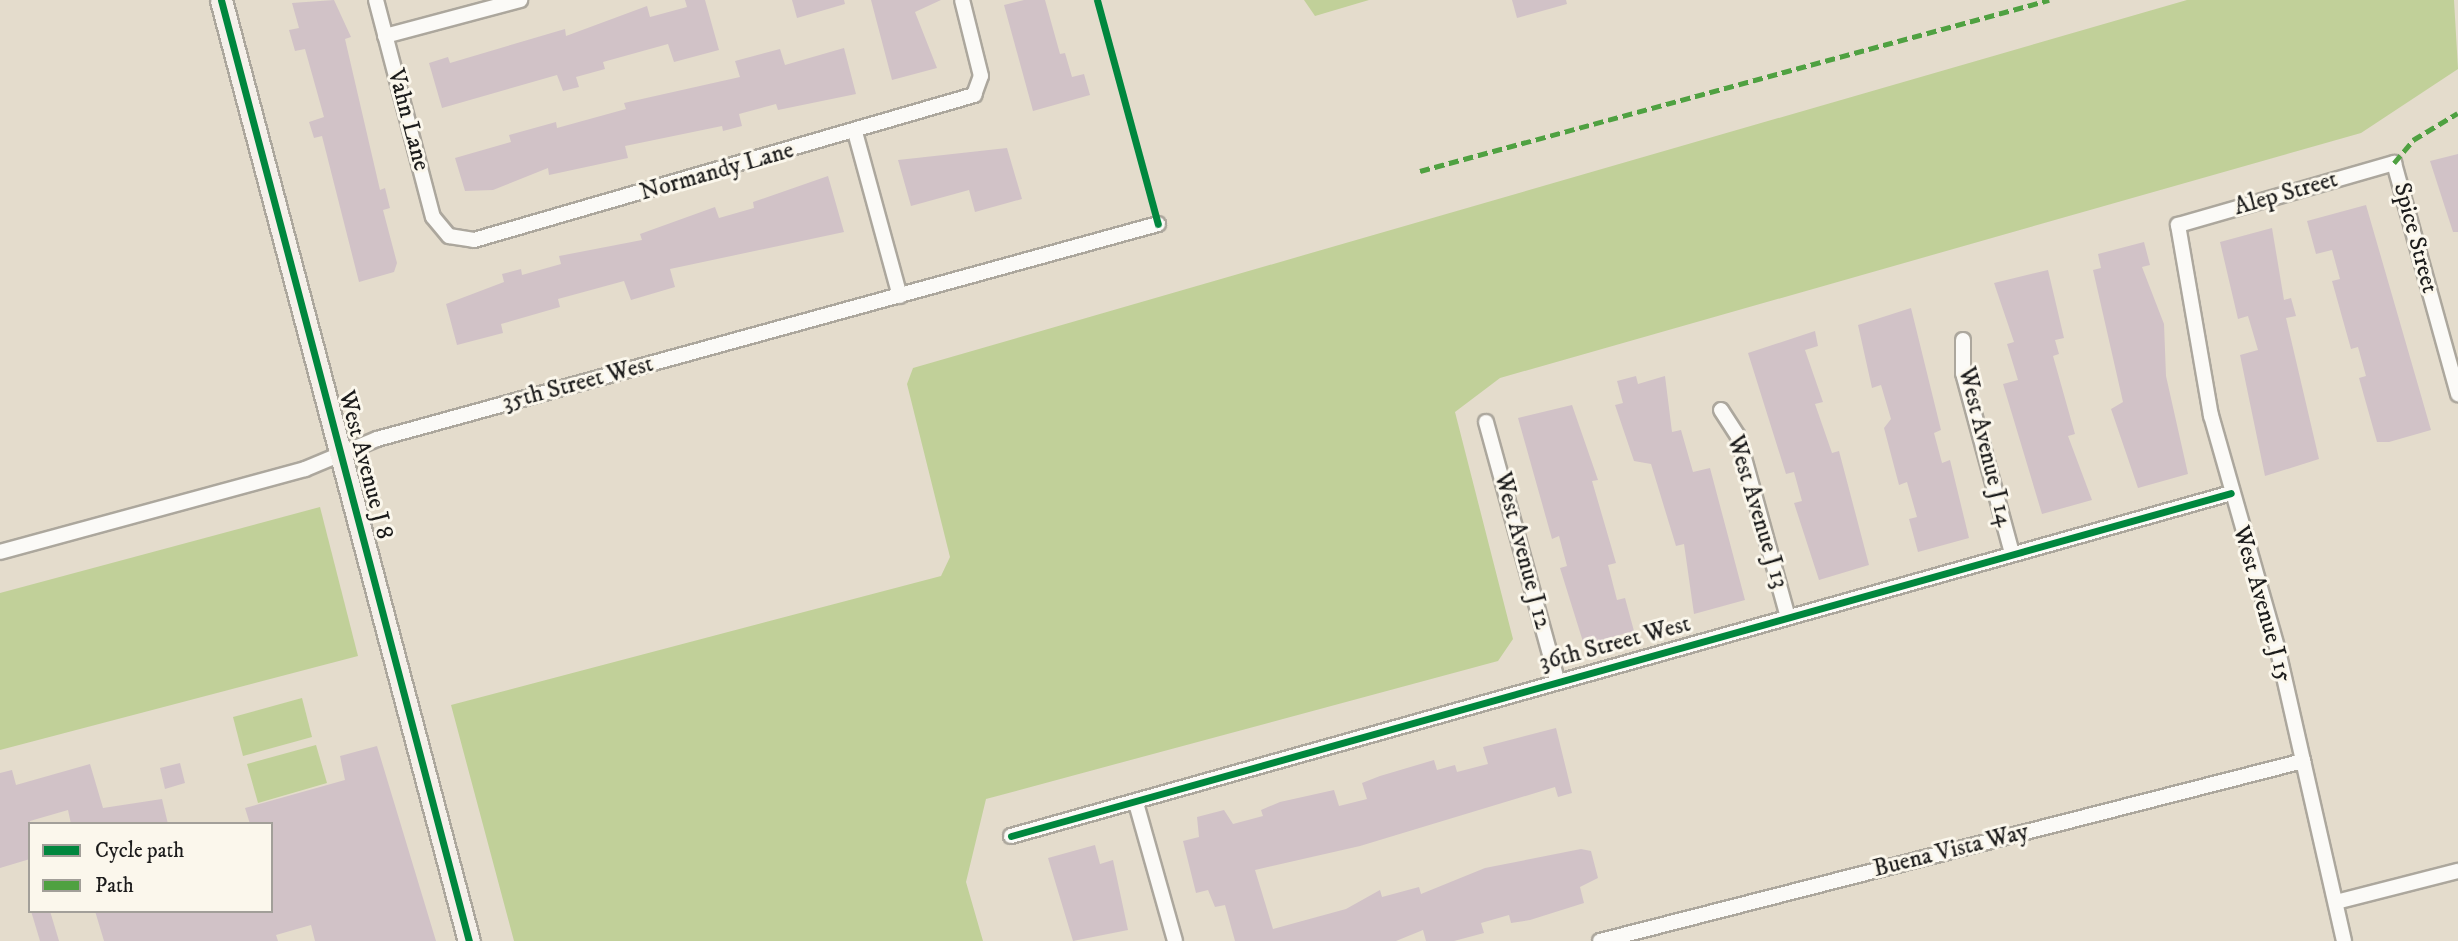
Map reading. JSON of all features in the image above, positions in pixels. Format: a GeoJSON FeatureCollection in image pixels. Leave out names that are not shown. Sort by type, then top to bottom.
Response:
{"type":"FeatureCollection","features":[{"type":"Feature","properties":{"kind":"street","name":"West Avenue J 8"},"geometry":{"type":"LineString","coordinates":[[220,0],[469,941]]}},
{"type":"Feature","properties":{"kind":"street","name":"Vahn Lane"},"geometry":{"type":"LineString","coordinates":[[376,0],[433,217],[449,236]]}},
{"type":"Feature","properties":{"kind":"street"},"geometry":{"type":"LineString","coordinates":[[385,36],[520,0]]}},
{"type":"Feature","properties":{"kind":"street","name":"Normandy Lane"},"geometry":{"type":"LineString","coordinates":[[449,236],[486,237],[855,132],[980,88],[962,0]]}},
{"type":"Feature","properties":{"kind":"street"},"geometry":{"type":"LineString","coordinates":[[855,132],[900,296]]}},
{"type":"Feature","properties":{"kind":"street","name":"Alep Street"},"geometry":{"type":"LineString","coordinates":[[2178,225],[2394,163]]}},
{"type":"Feature","properties":{"kind":"street","name":"Spice Street"},"geometry":{"type":"LineString","coordinates":[[2394,163],[2458,394]]}},
{"type":"Feature","properties":{"kind":"street","name":"35th Street West"},"geometry":{"type":"LineString","coordinates":[[0,552],[304,470],[341,450],[1158,224]]}},
{"type":"Feature","properties":{"kind":"street","name":"West Avenue J 15"},"geometry":{"type":"LineString","coordinates":[[2178,225],[2231,493],[2303,761],[2344,941]]}},
{"type":"Feature","properties":{"kind":"street","name":"West Avenue J 14"},"geometry":{"type":"LineString","coordinates":[[1963,340],[1963,373],[2012,553]]}},
{"type":"Feature","properties":{"kind":"street","name":"West Avenue J 13"},"geometry":{"type":"LineString","coordinates":[[1721,410],[1738,436],[1788,617]]}},
{"type":"Feature","properties":{"kind":"street","name":"West Avenue J 12"},"geometry":{"type":"LineString","coordinates":[[1486,422],[1557,679]]}},
{"type":"Feature","properties":{"kind":"street","name":"36th Street West"},"geometry":{"type":"LineString","coordinates":[[1011,836],[1136,803],[1557,679],[2231,493]]}},
{"type":"Feature","properties":{"kind":"street","name":"Buena Vista Way"},"geometry":{"type":"LineString","coordinates":[[1600,941],[2303,761]]}},
{"type":"Feature","properties":{"kind":"street"},"geometry":{"type":"LineString","coordinates":[[1136,803],[1175,941]]}},
{"type":"Feature","properties":{"kind":"street"},"geometry":{"type":"LineString","coordinates":[[2336,902],[2458,871]]}},
{"type":"Feature","properties":{"kind":"green space"},"geometry":{"type":"Polygon","coordinates":[[[1304,0],[1369,0],[1315,16],[1304,0]]]}},
{"type":"Feature","properties":{"kind":"green space"},"geometry":{"type":"Polygon","coordinates":[[[2187,0],[2454,0],[2458,69],[2361,133],[1500,378],[1455,412],[1513,639],[1498,661],[986,799],[966,882],[983,941],[514,941],[451,705],[941,576],[950,557],[907,384],[913,368],[2187,0]]]}},
{"type":"Feature","properties":{"kind":"green space"},"geometry":{"type":"Polygon","coordinates":[[[320,507],[358,656],[0,750],[0,593],[320,507]]]}},
{"type":"Feature","properties":{"kind":"green space"},"geometry":{"type":"Polygon","coordinates":[[[302,698],[312,737],[243,756],[233,717],[302,698]]]}},
{"type":"Feature","properties":{"kind":"green space"},"geometry":{"type":"Polygon","coordinates":[[[316,745],[327,783],[258,803],[247,764],[316,745]]]}},
{"type":"Feature","properties":{"kind":"building"},"geometry":{"type":"Polygon","coordinates":[[[334,0],[351,37],[345,39],[380,190],[385,188],[390,208],[383,210],[397,263],[394,272],[359,282],[322,136],[314,138],[309,122],[324,117],[305,49],[295,51],[289,30],[299,28],[292,3],[334,0]]]}},
{"type":"Feature","properties":{"kind":"building"},"geometry":{"type":"Polygon","coordinates":[[[685,0],[705,0],[719,50],[674,62],[668,44],[603,62],[605,69],[576,77],[579,87],[563,91],[557,75],[442,108],[429,63],[448,57],[450,63],[565,29],[566,36],[647,6],[650,17],[687,7],[685,0]]]}},
{"type":"Feature","properties":{"kind":"building"},"geometry":{"type":"Polygon","coordinates":[[[792,0],[844,0],[845,4],[797,18],[792,0]]]}},
{"type":"Feature","properties":{"kind":"building"},"geometry":{"type":"Polygon","coordinates":[[[871,0],[941,0],[915,12],[937,68],[892,80],[871,0]]]}},
{"type":"Feature","properties":{"kind":"building"},"geometry":{"type":"Polygon","coordinates":[[[1024,0],[1045,0],[1060,54],[1065,53],[1072,77],[1084,74],[1090,95],[1033,111],[1004,5],[1024,0]]]}},
{"type":"Feature","properties":{"kind":"building"},"geometry":{"type":"Polygon","coordinates":[[[1512,0],[1566,0],[1567,4],[1517,18],[1512,0]]]}},
{"type":"Feature","properties":{"kind":"building"},"geometry":{"type":"Polygon","coordinates":[[[844,48],[856,94],[778,110],[776,104],[739,114],[742,126],[723,131],[722,126],[625,146],[628,158],[549,175],[548,168],[493,190],[465,191],[455,158],[511,142],[509,135],[556,122],[557,128],[626,109],[624,103],[740,77],[735,61],[780,49],[785,65],[844,48]]]}},
{"type":"Feature","properties":{"kind":"building"},"geometry":{"type":"Polygon","coordinates":[[[1007,148],[1022,199],[975,212],[969,190],[911,206],[898,160],[1007,148]]]}},
{"type":"Feature","properties":{"kind":"building"},"geometry":{"type":"Polygon","coordinates":[[[2458,154],[2458,232],[2453,232],[2430,161],[2458,154]]]}},
{"type":"Feature","properties":{"kind":"building"},"geometry":{"type":"Polygon","coordinates":[[[828,176],[844,232],[670,269],[675,287],[631,300],[624,281],[558,299],[560,307],[501,324],[503,333],[457,345],[446,304],[504,282],[502,274],[521,269],[522,275],[561,264],[559,256],[642,240],[640,234],[715,207],[719,218],[754,208],[753,202],[828,176]]]}},
{"type":"Feature","properties":{"kind":"building"},"geometry":{"type":"Polygon","coordinates":[[[2366,205],[2431,430],[2389,442],[2377,442],[2359,378],[2366,376],[2358,347],[2351,349],[2332,281],[2340,279],[2332,250],[2316,254],[2307,221],[2366,205]]]}},
{"type":"Feature","properties":{"kind":"building"},"geometry":{"type":"Polygon","coordinates":[[[2272,228],[2284,300],[2291,298],[2296,316],[2286,318],[2319,459],[2265,476],[2240,355],[2258,350],[2248,316],[2238,319],[2220,242],[2272,228]]]}},
{"type":"Feature","properties":{"kind":"building"},"geometry":{"type":"Polygon","coordinates":[[[2144,242],[2150,265],[2142,267],[2164,324],[2166,376],[2188,474],[2138,488],[2111,409],[2123,402],[2093,270],[2101,268],[2098,254],[2144,242]]]}},
{"type":"Feature","properties":{"kind":"building"},"geometry":{"type":"Polygon","coordinates":[[[2048,270],[2064,338],[2055,340],[2059,354],[2053,356],[2075,434],[2068,436],[2092,500],[2042,514],[2003,384],[2018,380],[2007,344],[2014,342],[1994,283],[2048,270]]]}},
{"type":"Feature","properties":{"kind":"building"},"geometry":{"type":"Polygon","coordinates":[[[1911,308],[1941,430],[1934,433],[1942,463],[1950,460],[1969,538],[1918,552],[1909,519],[1917,517],[1907,482],[1899,485],[1884,428],[1891,419],[1881,385],[1872,388],[1858,325],[1911,308]]]}},
{"type":"Feature","properties":{"kind":"building"},"geometry":{"type":"Polygon","coordinates":[[[1815,331],[1818,346],[1805,350],[1823,402],[1815,404],[1832,453],[1839,451],[1869,565],[1819,580],[1794,503],[1802,501],[1794,472],[1786,474],[1748,353],[1815,331]]]}},
{"type":"Feature","properties":{"kind":"building"},"geometry":{"type":"Polygon","coordinates":[[[1636,376],[1638,384],[1665,376],[1672,432],[1681,430],[1693,472],[1710,468],[1745,600],[1694,614],[1684,544],[1676,546],[1651,464],[1634,461],[1615,405],[1623,403],[1617,381],[1636,376]]]}},
{"type":"Feature","properties":{"kind":"building"},"geometry":{"type":"Polygon","coordinates":[[[1572,405],[1598,480],[1592,481],[1616,563],[1608,565],[1617,600],[1625,598],[1634,631],[1584,645],[1560,568],[1567,566],[1559,536],[1552,539],[1518,418],[1572,405]]]}},
{"type":"Feature","properties":{"kind":"building"},"geometry":{"type":"Polygon","coordinates":[[[1556,728],[1572,793],[1558,797],[1555,787],[1360,846],[1255,870],[1273,929],[1346,909],[1380,890],[1382,897],[1419,887],[1421,894],[1485,868],[1581,849],[1591,851],[1598,878],[1580,887],[1584,903],[1530,920],[1511,923],[1509,915],[1481,923],[1484,933],[1454,941],[1426,941],[1423,930],[1396,941],[1235,941],[1225,905],[1215,907],[1208,890],[1196,893],[1183,841],[1199,837],[1197,817],[1224,810],[1233,824],[1263,816],[1261,810],[1280,802],[1334,790],[1339,806],[1367,799],[1362,783],[1380,776],[1434,760],[1437,770],[1455,765],[1457,772],[1488,764],[1483,747],[1556,728]]]}},
{"type":"Feature","properties":{"kind":"building"},"geometry":{"type":"Polygon","coordinates":[[[377,746],[436,941],[315,941],[311,925],[276,935],[278,941],[104,941],[96,913],[273,913],[273,822],[249,822],[245,808],[345,780],[340,756],[377,746]]]}},
{"type":"Feature","properties":{"kind":"building"},"geometry":{"type":"Polygon","coordinates":[[[180,763],[185,783],[165,789],[160,768],[180,763]]]}},
{"type":"Feature","properties":{"kind":"building"},"geometry":{"type":"Polygon","coordinates":[[[90,764],[103,808],[162,799],[168,822],[71,822],[68,810],[28,822],[28,860],[0,868],[0,773],[12,770],[16,785],[90,764]]]}},
{"type":"Feature","properties":{"kind":"building"},"geometry":{"type":"Polygon","coordinates":[[[1095,845],[1100,864],[1113,860],[1128,930],[1073,941],[1048,858],[1095,845]]]}},
{"type":"Feature","properties":{"kind":"building"},"geometry":{"type":"Polygon","coordinates":[[[32,913],[51,913],[59,941],[40,941],[32,913]]]}},
{"type":"Feature","properties":{"kind":"marked path"},"geometry":{"type":"LineString","coordinates":[[1420,171],[2049,0]]}},
{"type":"Feature","properties":{"kind":"marked path"},"geometry":{"type":"LineString","coordinates":[[2394,163],[2413,140],[2458,113]]}},
{"type":"Feature","properties":{"kind":"cycle path"},"geometry":{"type":"LineString","coordinates":[[221,0],[469,941]]}},
{"type":"Feature","properties":{"kind":"cycle path"},"geometry":{"type":"LineString","coordinates":[[1097,0],[1158,224]]}},
{"type":"Feature","properties":{"kind":"cycle path"},"geometry":{"type":"LineString","coordinates":[[1011,836],[2231,493]]}}]}
